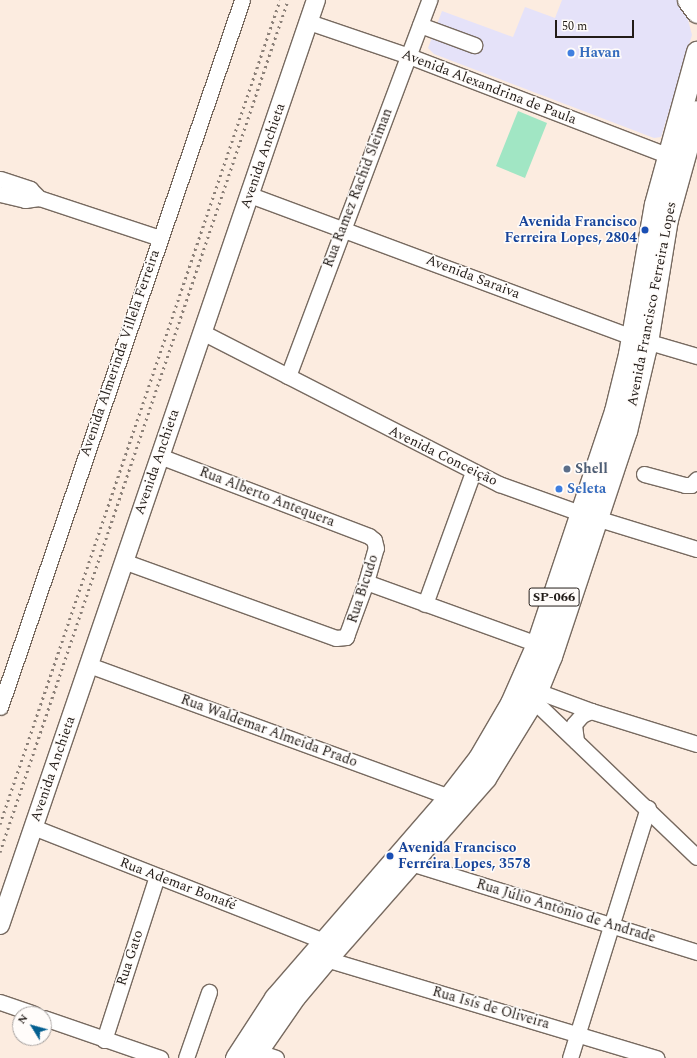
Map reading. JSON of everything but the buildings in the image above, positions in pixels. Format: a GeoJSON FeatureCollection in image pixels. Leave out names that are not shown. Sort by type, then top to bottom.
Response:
{"type":"FeatureCollection","features":[{"type":"Feature","properties":{"kind":"highway"},"geometry":{"type":"LineString","coordinates":[[688,0],[697,12]]}},
{"type":"Feature","properties":{"kind":"highway","name":"Avenida Francisco Ferreira Lopes"},"geometry":{"type":"LineString","coordinates":[[682,159],[697,52]]}},
{"type":"Feature","properties":{"kind":"highway","name":"Avenida Francisco Ferreira Lopes"},"geometry":{"type":"LineString","coordinates":[[236,1058],[275,998],[412,863],[485,778],[535,695],[590,516],[615,412],[639,339],[648,237],[682,159],[697,111]]}},
{"type":"Feature","properties":{"kind":"highway","name":"Avenida Francisco Ferreira Lopes"},"geometry":{"type":"LineString","coordinates":[[253,1055],[325,950],[449,797],[495,733],[537,644],[590,516]]}},
{"type":"Feature","properties":{"kind":"highway"},"geometry":{"type":"LineString","coordinates":[[535,695],[528,688],[537,644]]}},
{"type":"Feature","properties":{"kind":"main road","name":"Avenida Anchieta"},"geometry":{"type":"LineString","coordinates":[[0,925],[123,561],[316,0]]}},
{"type":"Feature","properties":{"kind":"street","name":"Avenida Almerinda Villela Ferreira"},"geometry":{"type":"LineString","coordinates":[[0,707],[242,0]]}},
{"type":"Feature","properties":{"kind":"street","name":"Rua Ramez Rachid Sleiman"},"geometry":{"type":"LineString","coordinates":[[288,376],[429,0]]}},
{"type":"Feature","properties":{"kind":"street","name":"Avenida Alexandrina de Paula"},"geometry":{"type":"LineString","coordinates":[[309,22],[409,56],[682,159]]}},
{"type":"Feature","properties":{"kind":"street"},"geometry":{"type":"LineString","coordinates":[[420,25],[474,46]]}},
{"type":"Feature","properties":{"kind":"street"},"geometry":{"type":"LineString","coordinates":[[0,179],[30,189],[39,198]]}},
{"type":"Feature","properties":{"kind":"street"},"geometry":{"type":"LineString","coordinates":[[0,194],[25,200],[39,198],[160,238]]}},
{"type":"Feature","properties":{"kind":"street","name":"Avenida Saraiva"},"geometry":{"type":"LineString","coordinates":[[250,195],[343,228],[639,339],[697,356]]}},
{"type":"Feature","properties":{"kind":"street","name":"Avenida Conceição"},"geometry":{"type":"LineString","coordinates":[[202,332],[474,472],[590,516],[697,549]]}},
{"type":"Feature","properties":{"kind":"street","name":"Rua Alberto Antequera"},"geometry":{"type":"LineString","coordinates":[[159,456],[364,533],[374,540]]}},
{"type":"Feature","properties":{"kind":"street"},"geometry":{"type":"LineString","coordinates":[[425,604],[474,472]]}},
{"type":"Feature","properties":{"kind":"street"},"geometry":{"type":"LineString","coordinates":[[644,474],[684,485],[696,482]]}},
{"type":"Feature","properties":{"kind":"street","name":"Rua Bicudo"},"geometry":{"type":"LineString","coordinates":[[123,561],[336,638],[346,637],[375,553],[374,540]]}},
{"type":"Feature","properties":{"kind":"street"},"geometry":{"type":"LineString","coordinates":[[366,582],[537,644]]}},
{"type":"Feature","properties":{"kind":"street","name":"Rua Waldemar Almeida Prado"},"geometry":{"type":"LineString","coordinates":[[89,665],[449,797]]}},
{"type":"Feature","properties":{"kind":"street"},"geometry":{"type":"LineString","coordinates":[[535,695],[697,744]]}},
{"type":"Feature","properties":{"kind":"street"},"geometry":{"type":"LineString","coordinates":[[535,695],[576,741],[648,808],[697,857]]}},
{"type":"Feature","properties":{"kind":"street"},"geometry":{"type":"LineString","coordinates":[[576,741],[574,724],[582,715],[591,711]]}},
{"type":"Feature","properties":{"kind":"street"},"geometry":{"type":"LineString","coordinates":[[570,1058],[648,808]]}},
{"type":"Feature","properties":{"kind":"street","name":"Rua Ademar Bonafé"},"geometry":{"type":"LineString","coordinates":[[33,827],[157,876],[325,950]]}},
{"type":"Feature","properties":{"kind":"street","name":"Rua Júlio Antônio de Andrade"},"geometry":{"type":"LineString","coordinates":[[412,863],[697,952]]}},
{"type":"Feature","properties":{"kind":"street","name":"Rua Gato"},"geometry":{"type":"LineString","coordinates":[[104,1040],[157,876]]}},
{"type":"Feature","properties":{"kind":"street","name":"Rua Isís de Oliveira"},"geometry":{"type":"LineString","coordinates":[[325,950],[577,1034],[656,1058]]}},
{"type":"Feature","properties":{"kind":"street"},"geometry":{"type":"LineString","coordinates":[[186,1058],[209,992]]}},
{"type":"Feature","properties":{"kind":"street"},"geometry":{"type":"LineString","coordinates":[[0,1002],[12,1006]]}},
{"type":"Feature","properties":{"kind":"street"},"geometry":{"type":"LineString","coordinates":[[52,1021],[160,1058]]}},
{"type":"Feature","properties":{"kind":"street"},"geometry":{"type":"LineString","coordinates":[[253,1055],[276,1058]]}},
{"type":"Feature","properties":{"kind":"shaded area","name":"Havan"},"geometry":{"type":"Polygon","coordinates":[[[562,0],[679,0],[687,16],[692,35],[661,137],[654,138],[434,54],[428,48],[442,11],[513,37],[525,7],[555,18],[562,0]]]}},
{"type":"Feature","properties":{"kind":"green space"},"geometry":{"type":"Polygon","coordinates":[[[518,111],[547,123],[525,178],[496,166],[518,111]]]}},
{"type":"Feature","properties":{"kind":"railway"},"geometry":{"type":"LineString","coordinates":[[0,824],[280,0]]}},
{"type":"Feature","properties":{"kind":"railway"},"geometry":{"type":"LineString","coordinates":[[0,852],[288,0]]}},
{"type":"Feature","properties":{"kind":"place","name":"Havan"},"geometry":{"type":"Point","coordinates":[571,53]}},
{"type":"Feature","properties":{"kind":"place","name":"Avenida Francisco Ferreira Lopes, 2804"},"geometry":{"type":"Point","coordinates":[645,230]}},
{"type":"Feature","properties":{"kind":"place","name":"Shell"},"geometry":{"type":"Point","coordinates":[567,469]}},
{"type":"Feature","properties":{"kind":"place","name":"Seleta"},"geometry":{"type":"Point","coordinates":[559,489]}},
{"type":"Feature","properties":{"kind":"place","name":"Avenida Francisco Ferreira Lopes, 3578"},"geometry":{"type":"Point","coordinates":[390,856]}}]}
